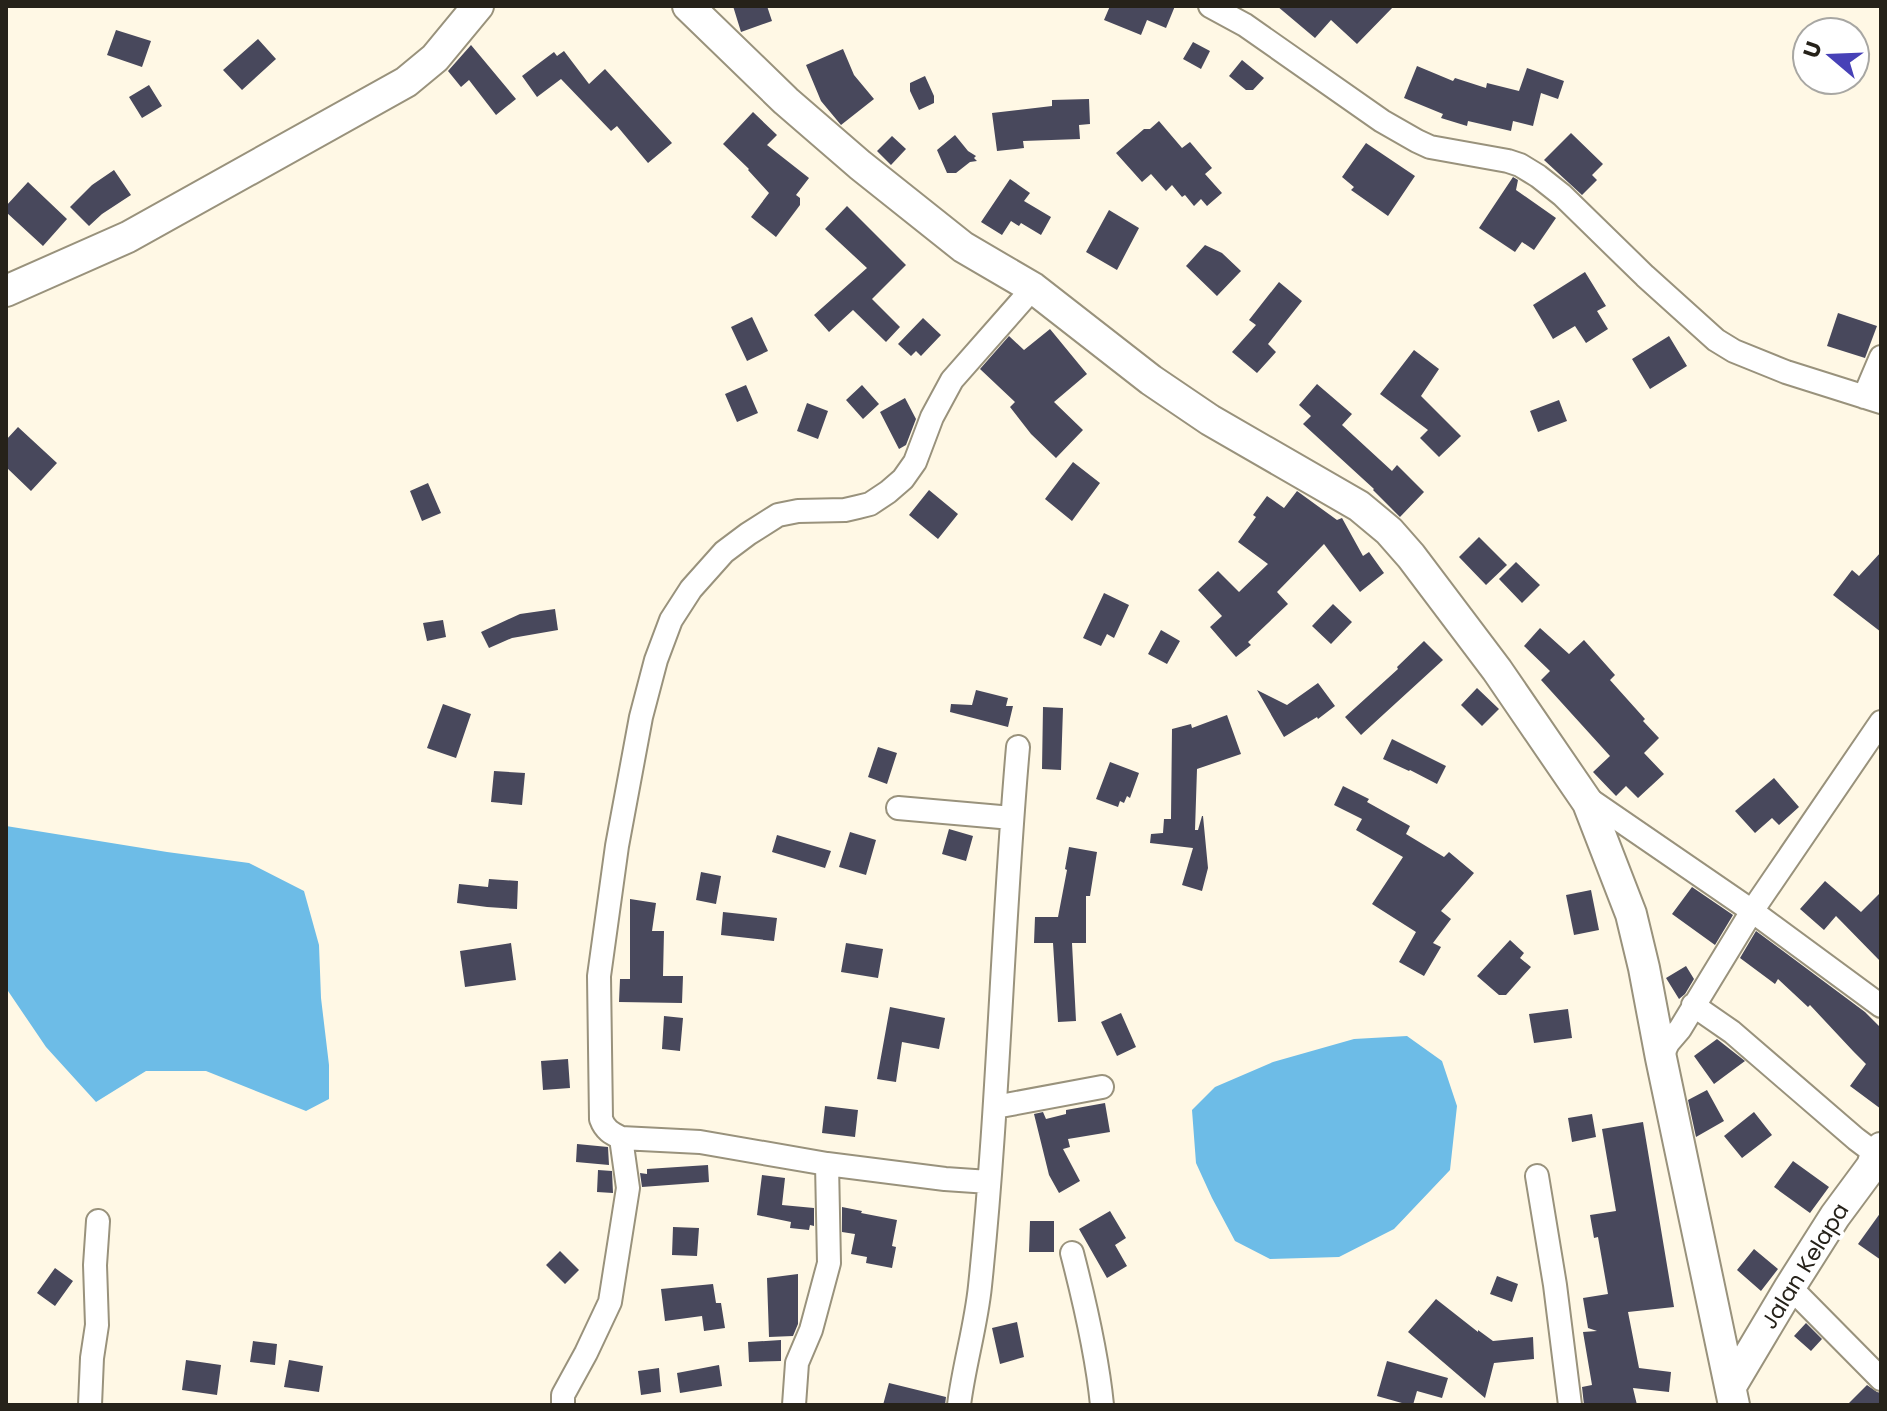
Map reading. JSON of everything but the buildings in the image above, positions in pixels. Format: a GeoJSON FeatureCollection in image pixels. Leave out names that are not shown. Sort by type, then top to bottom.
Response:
{"type":"FeatureCollection","features":[{"type":"Feature","properties":{"kind":"street"},"geometry":{"type":"LineString","coordinates":[[6,291],[128,237],[406,82],[435,58],[478,6]]}},
{"type":"Feature","properties":{"kind":"street"},"geometry":{"type":"LineString","coordinates":[[688,6],[786,101],[963,247],[1033,288],[1210,420],[1359,506],[1389,531],[1411,556],[1497,670],[1588,803],[1631,914],[1732,1396]]}},
{"type":"Feature","properties":{"kind":"street"},"geometry":{"type":"LineString","coordinates":[[1210,6],[1245,25],[1382,121],[1417,141],[1440,149],[1508,161],[1538,176],[1716,340],[1734,351],[1786,372],[1873,399],[1881,357]]}},
{"type":"Feature","properties":{"kind":"street"},"geometry":{"type":"LineString","coordinates":[[989,1182],[827,1164],[700,1142],[621,1138],[605,1128],[601,1119],[599,976],[617,846],[641,717],[656,660],[671,620],[691,589],[724,552],[778,515],[798,511],[845,510],[870,504],[903,479],[915,462],[932,417],[952,380],[1033,288]]}},
{"type":"Feature","properties":{"kind":"street"},"geometry":{"type":"LineString","coordinates":[[1661,1058],[1752,911],[1881,722]]}},
{"type":"Feature","properties":{"kind":"street"},"geometry":{"type":"LineString","coordinates":[[959,1405],[980,1287],[1018,747]]}},
{"type":"Feature","properties":{"kind":"street"},"geometry":{"type":"LineString","coordinates":[[1583,795],[1752,911],[1881,1006]]}},
{"type":"Feature","properties":{"kind":"street"},"geometry":{"type":"LineString","coordinates":[[898,808],[1012,818]]}},
{"type":"Feature","properties":{"kind":"street"},"geometry":{"type":"LineString","coordinates":[[1693,1005],[1732,1032],[1878,1160]]}},
{"type":"Feature","properties":{"kind":"street"},"geometry":{"type":"LineString","coordinates":[[995,1107],[1102,1087]]}},
{"type":"Feature","properties":{"kind":"street"},"geometry":{"type":"LineString","coordinates":[[563,1405],[563,1395],[610,1302],[628,1188],[621,1138]]}},
{"type":"Feature","properties":{"kind":"street","name":"Jalan Kelapa"},"geometry":{"type":"LineString","coordinates":[[1732,1396],[1790,1287],[1835,1216],[1878,1160]]}},
{"type":"Feature","properties":{"kind":"street"},"geometry":{"type":"LineString","coordinates":[[794,1405],[797,1363],[811,1330],[829,1263],[827,1164]]}},
{"type":"Feature","properties":{"kind":"street"},"geometry":{"type":"LineString","coordinates":[[1537,1176],[1570,1405]]}},
{"type":"Feature","properties":{"kind":"street"},"geometry":{"type":"LineString","coordinates":[[90,1405],[97,1325],[95,1265],[98,1221]]}},
{"type":"Feature","properties":{"kind":"street"},"geometry":{"type":"LineString","coordinates":[[1072,1253],[1083,1294],[1102,1405]]}},
{"type":"Feature","properties":{"kind":"street"},"geometry":{"type":"LineString","coordinates":[[1790,1287],[1881,1379]]}},
{"type":"Feature","properties":{"kind":"water"},"geometry":{"type":"Polygon","coordinates":[[[6,826],[249,863],[304,891],[319,945],[329,1099],[306,1111],[206,1071],[146,1071],[96,1102],[46,1047],[6,988],[6,826]]]}},
{"type":"Feature","properties":{"kind":"water"},"geometry":{"type":"Polygon","coordinates":[[[1407,1036],[1442,1061],[1457,1106],[1450,1170],[1394,1229],[1339,1257],[1270,1259],[1235,1241],[1196,1163],[1192,1110],[1215,1087],[1273,1062],[1354,1039],[1407,1036]]]}}]}
